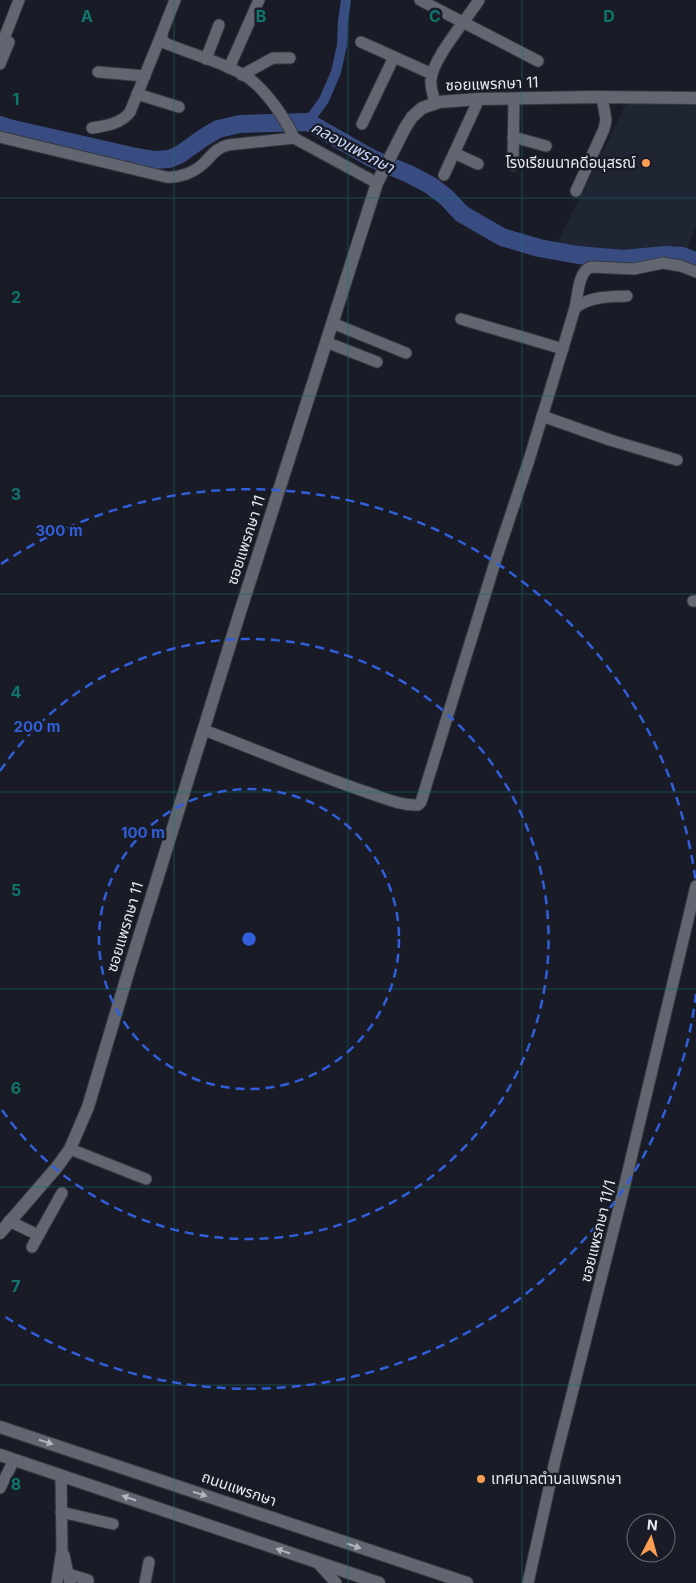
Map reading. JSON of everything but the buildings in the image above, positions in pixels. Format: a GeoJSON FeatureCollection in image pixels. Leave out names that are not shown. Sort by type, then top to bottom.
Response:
{"type":"FeatureCollection","features":[{"type":"Feature","properties":{"kind":"street"},"geometry":{"type":"LineString","coordinates":[[0,49],[19,0]]}},
{"type":"Feature","properties":{"kind":"street"},"geometry":{"type":"LineString","coordinates":[[92,128],[113,124],[127,117],[175,0]]}},
{"type":"Feature","properties":{"kind":"street"},"geometry":{"type":"LineString","coordinates":[[229,68],[259,0]]}},
{"type":"Feature","properties":{"kind":"street"},"geometry":{"type":"LineString","coordinates":[[420,0],[538,61]]}},
{"type":"Feature","properties":{"kind":"street"},"geometry":{"type":"LineString","coordinates":[[435,104],[431,83],[432,74],[449,41],[479,0]]}},
{"type":"Feature","properties":{"kind":"street"},"geometry":{"type":"LineString","coordinates":[[0,64],[12,36],[11,22]]}},
{"type":"Feature","properties":{"kind":"street"},"geometry":{"type":"LineString","coordinates":[[206,59],[219,25]]}},
{"type":"Feature","properties":{"kind":"street"},"geometry":{"type":"LineString","coordinates":[[162,33],[162,40],[167,44],[229,68],[249,79],[275,107],[292,133],[379,179]]}},
{"type":"Feature","properties":{"kind":"street"},"geometry":{"type":"LineString","coordinates":[[361,42],[432,74]]}},
{"type":"Feature","properties":{"kind":"street"},"geometry":{"type":"LineString","coordinates":[[362,124],[394,57]]}},
{"type":"Feature","properties":{"kind":"street"},"geometry":{"type":"LineString","coordinates":[[242,75],[273,58],[290,58]]}},
{"type":"Feature","properties":{"kind":"street"},"geometry":{"type":"LineString","coordinates":[[98,72],[145,76]]}},
{"type":"Feature","properties":{"kind":"street"},"geometry":{"type":"LineString","coordinates":[[138,94],[179,107]]}},
{"type":"Feature","properties":{"kind":"street"},"geometry":{"type":"LineString","coordinates":[[576,191],[604,129],[606,120],[602,96]]}},
{"type":"Feature","properties":{"kind":"street","name":"ซอยแพรกษา 11"},"geometry":{"type":"LineString","coordinates":[[3,1226],[57,1167],[70,1149],[88,1107],[204,730],[379,179],[412,117],[422,108],[435,104],[479,99],[602,96],[696,98]]}},
{"type":"Feature","properties":{"kind":"street"},"geometry":{"type":"LineString","coordinates":[[444,175],[479,99]]}},
{"type":"Feature","properties":{"kind":"street"},"geometry":{"type":"LineString","coordinates":[[513,165],[514,99]]}},
{"type":"Feature","properties":{"kind":"street"},"geometry":{"type":"LineString","coordinates":[[0,137],[174,178],[202,164],[220,147],[292,133]]}},
{"type":"Feature","properties":{"kind":"street"},"geometry":{"type":"LineString","coordinates":[[513,138],[546,146]]}},
{"type":"Feature","properties":{"kind":"street"},"geometry":{"type":"LineString","coordinates":[[454,153],[478,164]]}},
{"type":"Feature","properties":{"kind":"street"},"geometry":{"type":"LineString","coordinates":[[204,730],[354,788],[412,806],[418,805],[421,802],[563,349],[583,273],[587,268],[591,267],[634,269],[663,264],[676,265],[696,272]]}},
{"type":"Feature","properties":{"kind":"street"},"geometry":{"type":"LineString","coordinates":[[575,308],[582,302],[590,299],[627,296]]}},
{"type":"Feature","properties":{"kind":"street"},"geometry":{"type":"LineString","coordinates":[[461,319],[563,349]]}},
{"type":"Feature","properties":{"kind":"street"},"geometry":{"type":"LineString","coordinates":[[332,323],[406,353]]}},
{"type":"Feature","properties":{"kind":"street"},"geometry":{"type":"LineString","coordinates":[[326,342],[377,362]]}},
{"type":"Feature","properties":{"kind":"street"},"geometry":{"type":"LineString","coordinates":[[542,416],[610,440],[677,460]]}},
{"type":"Feature","properties":{"kind":"street","name":"ซอยแพรกษา 11/1"},"geometry":{"type":"LineString","coordinates":[[528,1583],[555,1461],[624,1188],[696,886]]}},
{"type":"Feature","properties":{"kind":"street"},"geometry":{"type":"LineString","coordinates":[[70,1149],[146,1179]]}},
{"type":"Feature","properties":{"kind":"street"},"geometry":{"type":"LineString","coordinates":[[32,1247],[62,1193]]}},
{"type":"Feature","properties":{"kind":"street"},"geometry":{"type":"LineString","coordinates":[[3,1226],[38,1235]]}},
{"type":"Feature","properties":{"kind":"street","name":"ถนนแพรกษา"},"geometry":{"type":"LineString","coordinates":[[0,1427],[467,1583]]}},
{"type":"Feature","properties":{"kind":"street"},"geometry":{"type":"LineString","coordinates":[[0,1455],[379,1583]]}},
{"type":"Feature","properties":{"kind":"street"},"geometry":{"type":"LineString","coordinates":[[0,1488],[14,1460]]}},
{"type":"Feature","properties":{"kind":"street"},"geometry":{"type":"LineString","coordinates":[[57,1583],[62,1549],[61,1475]]}},
{"type":"Feature","properties":{"kind":"street"},"geometry":{"type":"LineString","coordinates":[[61,1512],[113,1524]]}},
{"type":"Feature","properties":{"kind":"street"},"geometry":{"type":"LineString","coordinates":[[62,1549],[69,1578],[88,1580],[88,1583]]}},
{"type":"Feature","properties":{"kind":"street"},"geometry":{"type":"LineString","coordinates":[[144,1583],[149,1562]]}},
{"type":"Feature","properties":{"kind":"street"},"geometry":{"type":"LineString","coordinates":[[317,1562],[336,1583]]}},
{"type":"Feature","properties":{"kind":"shaded area","name":"โรงเรียนนาคดีอนุสรณ์"},"geometry":{"type":"Polygon","coordinates":[[[628,100],[696,102],[696,225],[687,251],[660,248],[611,251],[557,243],[628,100]]]}},
{"type":"Feature","properties":{"kind":"waterway"},"geometry":{"type":"LineString","coordinates":[[308,122],[324,100],[336,72],[342,45],[346,0]]}},
{"type":"Feature","properties":{"kind":"waterway","name":"คลองแพรกษา"},"geometry":{"type":"LineString","coordinates":[[0,125],[154,160],[169,159],[179,155],[218,129],[240,124],[308,122],[371,158],[430,185],[446,197],[462,214],[502,237],[539,248],[578,255],[623,259],[665,255],[682,256],[696,261]]}},
{"type":"Feature","properties":{"kind":"place","name":"โรงเรียนนาคดีอนุสรณ์"},"geometry":{"type":"Point","coordinates":[646,163]}},
{"type":"Feature","properties":{"kind":"place","name":"เทศบาลตำบลแพรกษา"},"geometry":{"type":"Point","coordinates":[481,1479]}}]}
